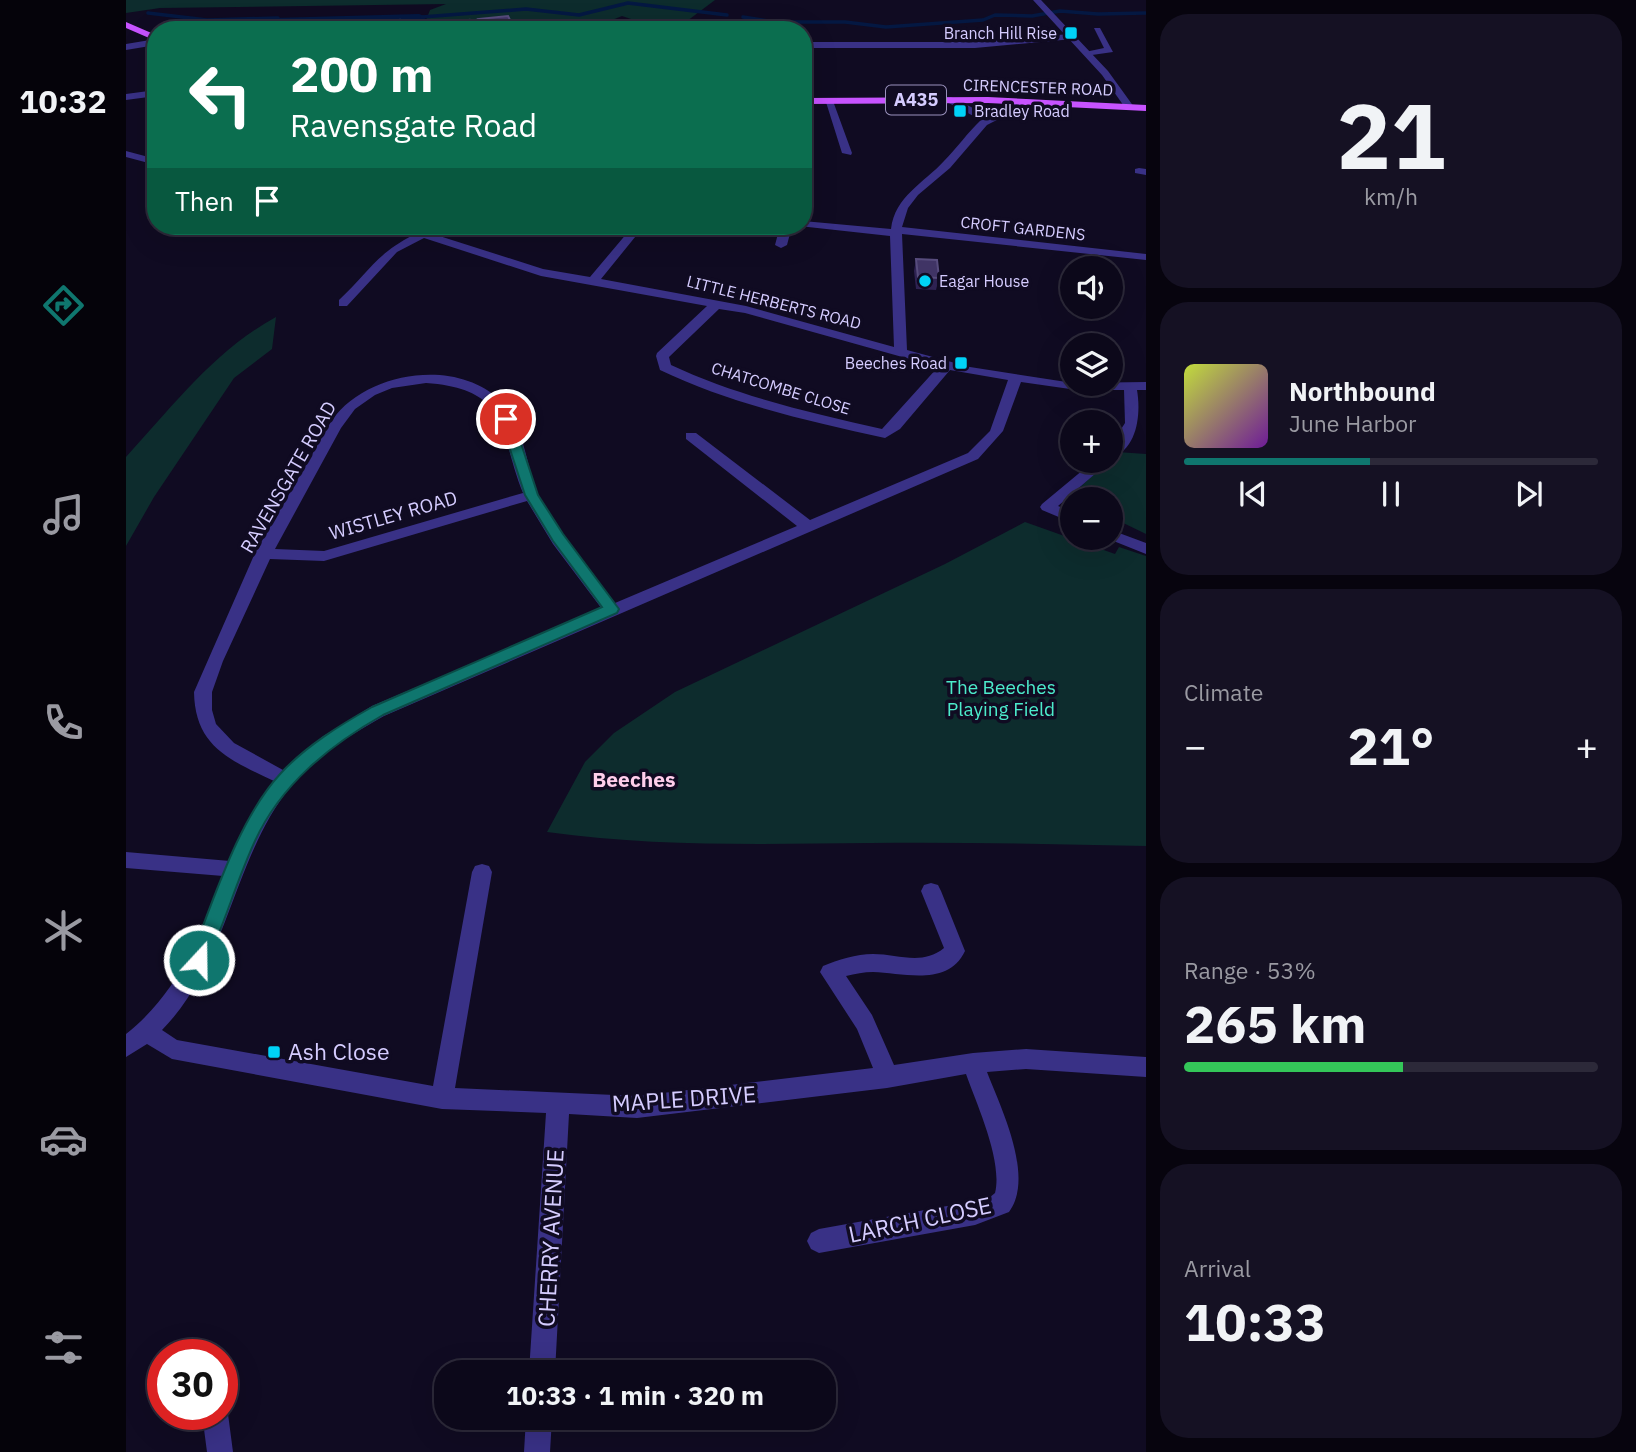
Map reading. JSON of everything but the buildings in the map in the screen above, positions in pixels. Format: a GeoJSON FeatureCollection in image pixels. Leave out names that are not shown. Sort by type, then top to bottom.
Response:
{"type":"FeatureCollection","features":[{"type":"Feature","properties":{"kind":"main road"},"geometry":{"type":"LineString","coordinates":[[126,25],[147,36]]}},
{"type":"Feature","properties":{"kind":"main road","name":"CIRENCESTER ROAD"},"geometry":{"type":"LineString","coordinates":[[812,101],[947,99],[1146,108]]}},
{"type":"Feature","properties":{"kind":"street"},"geometry":{"type":"LineString","coordinates":[[1040,4],[1088,54],[1129,107]]}},
{"type":"Feature","properties":{"kind":"street"},"geometry":{"type":"LineString","coordinates":[[1088,54],[1110,50],[1097,30]]}},
{"type":"Feature","properties":{"kind":"street"},"geometry":{"type":"LineString","coordinates":[[812,46],[975,46],[1070,37]]}},
{"type":"Feature","properties":{"kind":"street"},"geometry":{"type":"LineString","coordinates":[[126,47],[147,42]]}},
{"type":"Feature","properties":{"kind":"street"},"geometry":{"type":"LineString","coordinates":[[126,97],[147,94]]}},
{"type":"Feature","properties":{"kind":"street"},"geometry":{"type":"LineString","coordinates":[[947,99],[989,120]]}},
{"type":"Feature","properties":{"kind":"street"},"geometry":{"type":"LineString","coordinates":[[828,101],[847,153]]}},
{"type":"Feature","properties":{"kind":"street"},"geometry":{"type":"LineString","coordinates":[[901,353],[896,232],[899,216],[908,200],[946,166],[979,126],[1029,101]]}},
{"type":"Feature","properties":{"kind":"street"},"geometry":{"type":"LineString","coordinates":[[126,154],[147,160]]}},
{"type":"Feature","properties":{"kind":"street","name":"CROFT GARDENS"},"geometry":{"type":"LineString","coordinates":[[812,224],[1146,257]]}},
{"type":"Feature","properties":{"kind":"street"},"geometry":{"type":"LineString","coordinates":[[343,303],[371,276],[372,269],[393,250],[423,235]]}},
{"type":"Feature","properties":{"kind":"street","name":"LITTLE HERBERTS ROAD"},"geometry":{"type":"LineString","coordinates":[[428,235],[541,272],[716,304],[818,328],[946,366],[1015,379],[1146,386]]}},
{"type":"Feature","properties":{"kind":"street"},"geometry":{"type":"LineString","coordinates":[[593,281],[631,235]]}},
{"type":"Feature","properties":{"kind":"street"},"geometry":{"type":"LineString","coordinates":[[781,245],[784,235]]}},
{"type":"Feature","properties":{"kind":"street","name":"CHATCOMBE CLOSE"},"geometry":{"type":"LineString","coordinates":[[716,304],[663,356],[665,367],[686,377],[825,421],[885,434],[946,366]]}},
{"type":"Feature","properties":{"kind":"street"},"geometry":{"type":"LineString","coordinates":[[126,1047],[146,1031],[177,996],[199,960],[234,869],[259,817],[286,779],[327,742],[378,711],[611,609],[963,461],[982,450],[1000,428],[1015,379]]}},
{"type":"Feature","properties":{"kind":"street","name":"RAVENSGATE ROAD"},"geometry":{"type":"LineString","coordinates":[[286,779],[221,744],[206,726],[202,704],[207,681],[263,553],[347,410],[366,395],[404,383],[430,381],[454,383],[474,389],[490,398],[506,419],[532,495],[558,537],[611,609]]}},
{"type":"Feature","properties":{"kind":"street"},"geometry":{"type":"LineString","coordinates":[[1123,441],[1132,424],[1134,409],[1130,387]]}},
{"type":"Feature","properties":{"kind":"street"},"geometry":{"type":"LineString","coordinates":[[691,436],[809,527]]}},
{"type":"Feature","properties":{"kind":"street"},"geometry":{"type":"LineString","coordinates":[[1071,487],[1088,473]]}},
{"type":"Feature","properties":{"kind":"street","name":"WISTLEY ROAD"},"geometry":{"type":"LineString","coordinates":[[263,553],[309,557],[324,555],[532,495]]}},
{"type":"Feature","properties":{"kind":"street"},"geometry":{"type":"LineString","coordinates":[[1060,496],[1047,507],[1060,512]]}},
{"type":"Feature","properties":{"kind":"street"},"geometry":{"type":"LineString","coordinates":[[1123,540],[1146,549]]}},
{"type":"Feature","properties":{"kind":"street"},"geometry":{"type":"LineString","coordinates":[[126,860],[234,869]]}},
{"type":"Feature","properties":{"kind":"street"},"geometry":{"type":"LineString","coordinates":[[442,1098],[482,872]]}},
{"type":"Feature","properties":{"kind":"street"},"geometry":{"type":"LineString","coordinates":[[887,1078],[875,1040],[859,1009],[830,972],[870,963],[925,968],[947,959],[955,951],[931,891]]}},
{"type":"Feature","properties":{"kind":"street","name":"MAPLE DRIVE"},"geometry":{"type":"LineString","coordinates":[[146,1031],[172,1049],[442,1098],[637,1107],[887,1078],[973,1063],[1026,1059],[1146,1067]]}},
{"type":"Feature","properties":{"kind":"street","name":"LARCH CLOSE"},"geometry":{"type":"LineString","coordinates":[[819,1241],[975,1213],[996,1208],[1003,1201],[1008,1193],[1008,1173],[973,1063]]}},
{"type":"Feature","properties":{"kind":"street","name":"CHERRY AVENUE"},"geometry":{"type":"LineString","coordinates":[[543,1360],[558,1104]]}},
{"type":"Feature","properties":{"kind":"street"},"geometry":{"type":"LineString","coordinates":[[217,1430],[220,1452]]}},
{"type":"Feature","properties":{"kind":"street"},"geometry":{"type":"LineString","coordinates":[[537,1452],[538,1430]]}},
{"type":"Feature","properties":{"kind":"green space"},"geometry":{"type":"Polygon","coordinates":[[[126,0],[715,0],[687,21],[637,21],[622,16],[610,21],[426,21],[430,10],[446,4],[160,8],[126,13],[126,0]]]}},
{"type":"Feature","properties":{"kind":"green space"},"geometry":{"type":"Polygon","coordinates":[[[276,317],[272,349],[234,378],[154,497],[126,546],[126,457],[214,363],[254,330],[276,317]]]}},
{"type":"Feature","properties":{"kind":"green space"},"geometry":{"type":"Polygon","coordinates":[[[1123,452],[1146,454],[1146,534],[1123,523],[1123,487],[1080,487],[1095,473],[1123,473],[1123,452]]]}},
{"type":"Feature","properties":{"kind":"green space","name":"The Beeches Playing Field"},"geometry":{"type":"Polygon","coordinates":[[[1025,522],[1060,534],[1060,550],[1104,550],[1115,554],[1123,548],[1146,556],[1146,846],[708,844],[547,832],[585,762],[614,733],[675,692],[945,564],[1025,522]]]}},
{"type":"Feature","properties":{"kind":"water"},"geometry":{"type":"Polygon","coordinates":[[[419,14],[427,17],[421,21],[283,21],[272,18],[419,14]]]}},
{"type":"Feature","properties":{"kind":"waterway"},"geometry":{"type":"LineString","coordinates":[[422,17],[526,9],[579,15],[628,3],[727,15]]}},
{"type":"Feature","properties":{"kind":"waterway"},"geometry":{"type":"LineString","coordinates":[[812,22],[845,22],[886,27],[983,20],[995,15],[1032,16],[1060,11],[1098,14],[1146,13]]}},
{"type":"Feature","properties":{"kind":"waterway"},"geometry":{"type":"LineString","coordinates":[[148,13],[207,20],[278,18]]}},
{"type":"Feature","properties":{"kind":"waterway"},"geometry":{"type":"LineString","coordinates":[[743,17],[768,21]]}},
{"type":"Feature","properties":{"kind":"place","name":"Branch Hill Rise"},"geometry":{"type":"Point","coordinates":[1071,33]}},
{"type":"Feature","properties":{"kind":"place","name":"Bradley Road"},"geometry":{"type":"Point","coordinates":[960,111]}},
{"type":"Feature","properties":{"kind":"place","name":"Eagar House"},"geometry":{"type":"Point","coordinates":[925,281]}},
{"type":"Feature","properties":{"kind":"place","name":"Beeches Road"},"geometry":{"type":"Point","coordinates":[961,363]}},
{"type":"Feature","properties":{"kind":"place","name":"Ash Close"},"geometry":{"type":"Point","coordinates":[274,1052]}},
{"type":"Feature","properties":{"kind":"district","name":"Beeches"},"geometry":{"type":"Point","coordinates":[634,780]}},
{"type":"Feature","properties":{"kind":"route"},"geometry":{"type":"LineString","coordinates":[[199,960],[248,836],[271,799],[304,761],[327,742],[378,711],[611,609],[558,537],[532,495],[506,419]]}}]}
